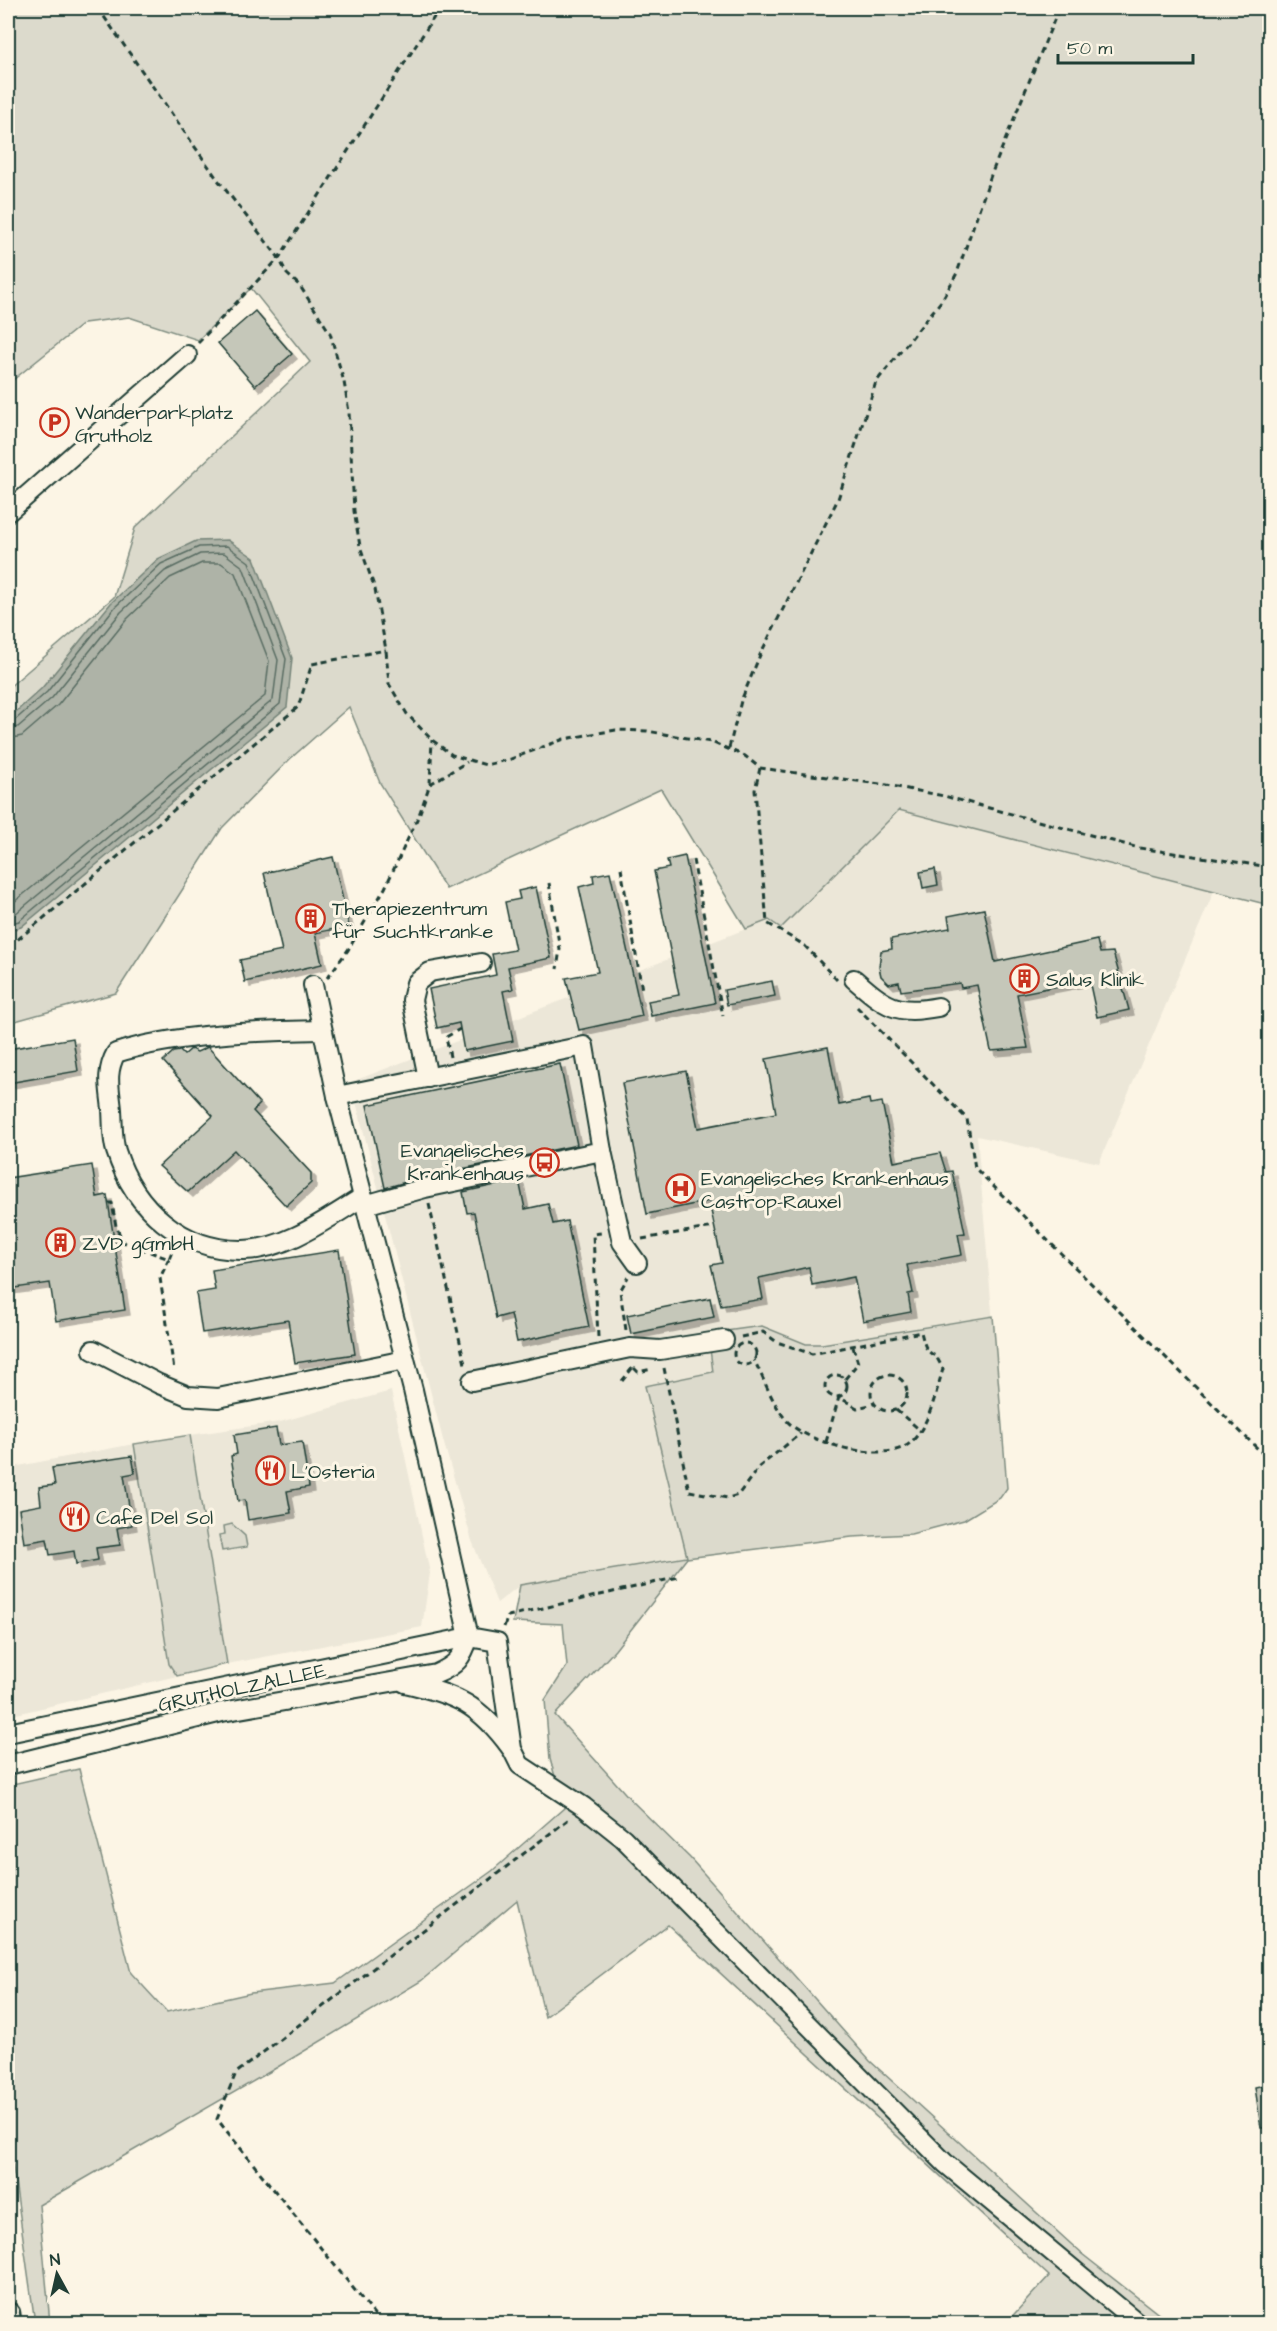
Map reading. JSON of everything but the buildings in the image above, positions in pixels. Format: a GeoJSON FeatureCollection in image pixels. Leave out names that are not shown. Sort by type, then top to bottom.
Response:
{"type":"FeatureCollection","features":[{"type":"Feature","properties":{"kind":"main road"},"geometry":{"type":"LineString","coordinates":[[8,2314],[9,2324]]}},
{"type":"Feature","properties":{"kind":"street"},"geometry":{"type":"LineString","coordinates":[[8,512],[187,355]]}},
{"type":"Feature","properties":{"kind":"street"},"geometry":{"type":"LineString","coordinates":[[428,1078],[412,1000],[416,983],[430,972],[481,963]]}},
{"type":"Feature","properties":{"kind":"street"},"geometry":{"type":"LineString","coordinates":[[847,980],[893,1008],[912,1012],[938,1007]]}},
{"type":"Feature","properties":{"kind":"street"},"geometry":{"type":"LineString","coordinates":[[314,985],[337,1096],[405,1360],[469,1637]]}},
{"type":"Feature","properties":{"kind":"street"},"geometry":{"type":"LineString","coordinates":[[322,1030],[220,1036],[140,1045],[116,1053],[108,1068],[115,1149],[129,1182],[142,1202],[156,1217],[195,1242],[245,1250],[293,1239],[364,1201],[602,1151]]}},
{"type":"Feature","properties":{"kind":"street"},"geometry":{"type":"LineString","coordinates":[[337,1096],[584,1046],[602,1151],[620,1236],[637,1263]]}},
{"type":"Feature","properties":{"kind":"street"},"geometry":{"type":"LineString","coordinates":[[469,1374],[630,1348],[660,1350],[724,1340]]}},
{"type":"Feature","properties":{"kind":"street"},"geometry":{"type":"LineString","coordinates":[[93,1350],[176,1392],[188,1396],[218,1398],[405,1360]]}},
{"type":"Feature","properties":{"kind":"street","name":"GRUTHOLZALLEE"},"geometry":{"type":"LineString","coordinates":[[8,1733],[469,1637],[497,1642]]}},
{"type":"Feature","properties":{"kind":"street","name":"GRUTHOLZALLEE"},"geometry":{"type":"LineString","coordinates":[[8,1765],[222,1712],[436,1674],[453,1667],[462,1659],[469,1637]]}},
{"type":"Feature","properties":{"kind":"street"},"geometry":{"type":"LineString","coordinates":[[497,1642],[512,1749]]}},
{"type":"Feature","properties":{"kind":"street"},"geometry":{"type":"LineString","coordinates":[[398,1681],[446,1692],[476,1708],[512,1749],[520,1765],[584,1807],[623,1838],[945,2163],[1139,2324]]}},
{"type":"Feature","properties":{"kind":"path"},"geometry":{"type":"LineString","coordinates":[[98,8],[218,180],[279,258],[287,274],[300,286],[330,333],[344,382],[360,546],[375,589],[386,650],[389,684],[407,714],[432,740],[452,755],[486,765],[511,759],[564,739],[616,730],[647,731],[711,742],[746,756],[760,768],[887,785],[944,796],[1139,848],[1269,867]]}},
{"type":"Feature","properties":{"kind":"path"},"geometry":{"type":"LineString","coordinates":[[187,355],[279,258],[440,8]]}},
{"type":"Feature","properties":{"kind":"path"},"geometry":{"type":"LineString","coordinates":[[729,748],[741,701],[760,655],[838,499],[876,382],[942,300],[957,273],[991,175],[1059,8]]}},
{"type":"Feature","properties":{"kind":"path"},"geometry":{"type":"LineString","coordinates":[[8,940],[16,941],[297,707],[312,664],[386,650]]}},
{"type":"Feature","properties":{"kind":"path"},"geometry":{"type":"LineString","coordinates":[[314,985],[329,977],[386,888],[430,784],[432,740]]}},
{"type":"Feature","properties":{"kind":"path"},"geometry":{"type":"LineString","coordinates":[[430,784],[469,761]]}},
{"type":"Feature","properties":{"kind":"path"},"geometry":{"type":"LineString","coordinates":[[760,768],[755,790],[767,923],[804,945],[847,980]]}},
{"type":"Feature","properties":{"kind":"path"},"geometry":{"type":"LineString","coordinates":[[693,860],[723,1016]]}},
{"type":"Feature","properties":{"kind":"path"},"geometry":{"type":"LineString","coordinates":[[621,868],[642,990]]}},
{"type":"Feature","properties":{"kind":"path"},"geometry":{"type":"LineString","coordinates":[[549,884],[560,949],[557,969]]}},
{"type":"Feature","properties":{"kind":"path"},"geometry":{"type":"LineString","coordinates":[[855,1003],[967,1119],[975,1168],[1269,1461]]}},
{"type":"Feature","properties":{"kind":"path"},"geometry":{"type":"LineString","coordinates":[[453,1074],[446,1036],[460,1029]]}},
{"type":"Feature","properties":{"kind":"path"},"geometry":{"type":"LineString","coordinates":[[425,1188],[469,1374]]}},
{"type":"Feature","properties":{"kind":"path"},"geometry":{"type":"LineString","coordinates":[[108,1203],[112,1203],[116,1226],[123,1242],[169,1258]]}},
{"type":"Feature","properties":{"kind":"path"},"geometry":{"type":"LineString","coordinates":[[598,1342],[593,1234],[620,1236],[714,1227]]}},
{"type":"Feature","properties":{"kind":"path"},"geometry":{"type":"LineString","coordinates":[[176,1392],[160,1278],[180,1234]]}},
{"type":"Feature","properties":{"kind":"path"},"geometry":{"type":"LineString","coordinates":[[724,1340],[763,1332],[777,1342],[812,1354],[921,1332],[929,1353],[936,1356],[943,1369],[920,1430],[909,1445],[881,1452],[859,1452],[801,1433],[786,1419],[754,1360]]}},
{"type":"Feature","properties":{"kind":"path"},"geometry":{"type":"LineString","coordinates":[[746,1342],[753,1346],[757,1353],[754,1360],[748,1365],[740,1364],[734,1358],[734,1350],[739,1344],[746,1342]]}},
{"type":"Feature","properties":{"kind":"path"},"geometry":{"type":"LineString","coordinates":[[844,1379],[858,1363],[853,1347]]}},
{"type":"Feature","properties":{"kind":"path"},"geometry":{"type":"LineString","coordinates":[[634,1368],[638,1372],[663,1367],[689,1491],[728,1498],[738,1496],[759,1467],[801,1433]]}},
{"type":"Feature","properties":{"kind":"path"},"geometry":{"type":"LineString","coordinates":[[844,1379],[833,1376],[825,1384],[826,1392],[857,1408],[874,1404]]}},
{"type":"Feature","properties":{"kind":"path"},"geometry":{"type":"LineString","coordinates":[[896,1410],[907,1397],[906,1388],[894,1376],[877,1379],[872,1386],[871,1395],[874,1404],[884,1410],[896,1410],[920,1430]]}},
{"type":"Feature","properties":{"kind":"path"},"geometry":{"type":"LineString","coordinates":[[826,1442],[839,1397],[847,1389],[844,1379]]}},
{"type":"Feature","properties":{"kind":"path"},"geometry":{"type":"LineString","coordinates":[[497,1642],[508,1616],[679,1577]]}},
{"type":"Feature","properties":{"kind":"path"},"geometry":{"type":"LineString","coordinates":[[382,2324],[217,2119],[236,2073],[584,1807]]}},
{"type":"Feature","properties":{"kind":"shaded area"},"geometry":{"type":"Polygon","coordinates":[[[8,8],[1269,8],[1269,905],[899,810],[781,928],[769,920],[746,929],[661,789],[446,889],[380,783],[349,707],[290,759],[222,828],[116,993],[8,1023],[8,688],[114,597],[135,528],[310,362],[251,288],[198,340],[129,317],[84,323],[8,384],[8,8]]]}},
{"type":"Feature","properties":{"kind":"shaded area","name":"Evangelisches Krankenhaus Castrop-Rauxel"},"geometry":{"type":"Polygon","coordinates":[[[899,810],[1214,891],[1099,1163],[977,1136],[1007,1488],[1000,1498],[964,1520],[911,1534],[852,1537],[687,1558],[520,1585],[497,1603],[472,1541],[443,1440],[357,1106],[354,1081],[769,920],[781,928],[899,810]]]}},
{"type":"Feature","properties":{"kind":"shaded area"},"geometry":{"type":"Polygon","coordinates":[[[993,1316],[1007,1488],[1000,1498],[964,1520],[911,1534],[852,1537],[687,1558],[615,1650],[555,1715],[632,1801],[690,1858],[870,2061],[1082,2254],[1170,2323],[1006,2323],[1049,2276],[668,1925],[545,2017],[517,1900],[421,1981],[39,2205],[50,2323],[35,2323],[8,2131],[8,1785],[79,1769],[131,1973],[167,2012],[251,1993],[335,1983],[492,1871],[564,1808],[550,1759],[545,1700],[567,1666],[563,1624],[513,1622],[520,1585],[687,1557],[645,1386],[713,1372],[710,1349],[726,1331],[762,1326],[806,1344],[822,1344],[993,1316]]]}},
{"type":"Feature","properties":{"kind":"shaded area"},"geometry":{"type":"Polygon","coordinates":[[[391,1391],[430,1573],[422,1627],[227,1664],[190,1435],[280,1422],[391,1391]]]}},
{"type":"Feature","properties":{"kind":"shaded area"},"geometry":{"type":"Polygon","coordinates":[[[190,1435],[227,1664],[177,1676],[169,1664],[134,1444],[190,1435]]]}},
{"type":"Feature","properties":{"kind":"shaded area"},"geometry":{"type":"Polygon","coordinates":[[[134,1444],[169,1664],[177,1676],[8,1716],[8,1468],[134,1444]]]}},
{"type":"Feature","properties":{"kind":"shaded area"},"geometry":{"type":"Polygon","coordinates":[[[232,1524],[245,1536],[247,1547],[222,1551],[219,1535],[225,1534],[224,1526],[232,1524]]]}},
{"type":"Feature","properties":{"kind":"water"},"geometry":{"type":"Polygon","coordinates":[[[228,540],[254,558],[292,658],[287,707],[21,927],[8,931],[8,719],[42,688],[111,603],[158,559],[196,541],[228,540]]]}},
{"type":"Feature","properties":{"kind":"place","name":"Wanderparkplatz Grutholz"},"geometry":{"type":"Point","coordinates":[54,423]}},
{"type":"Feature","properties":{"kind":"place","name":"Therapiezentrum für Suchtkranke"},"geometry":{"type":"Point","coordinates":[311,919]}},
{"type":"Feature","properties":{"kind":"place","name":"Salus Klinik"},"geometry":{"type":"Point","coordinates":[1025,979]}},
{"type":"Feature","properties":{"kind":"place","name":"Evangelisches Krankenhaus"},"geometry":{"type":"Point","coordinates":[545,1162]}},
{"type":"Feature","properties":{"kind":"place","name":"Evangelisches Krankenhaus Castrop-Rauxel"},"geometry":{"type":"Point","coordinates":[680,1189]}},
{"type":"Feature","properties":{"kind":"place","name":"ZVD gGmbH"},"geometry":{"type":"Point","coordinates":[61,1243]}},
{"type":"Feature","properties":{"kind":"place","name":"L'Osteria"},"geometry":{"type":"Point","coordinates":[270,1471]}},
{"type":"Feature","properties":{"kind":"place","name":"Cafe Del Sol"},"geometry":{"type":"Point","coordinates":[75,1517]}}]}
